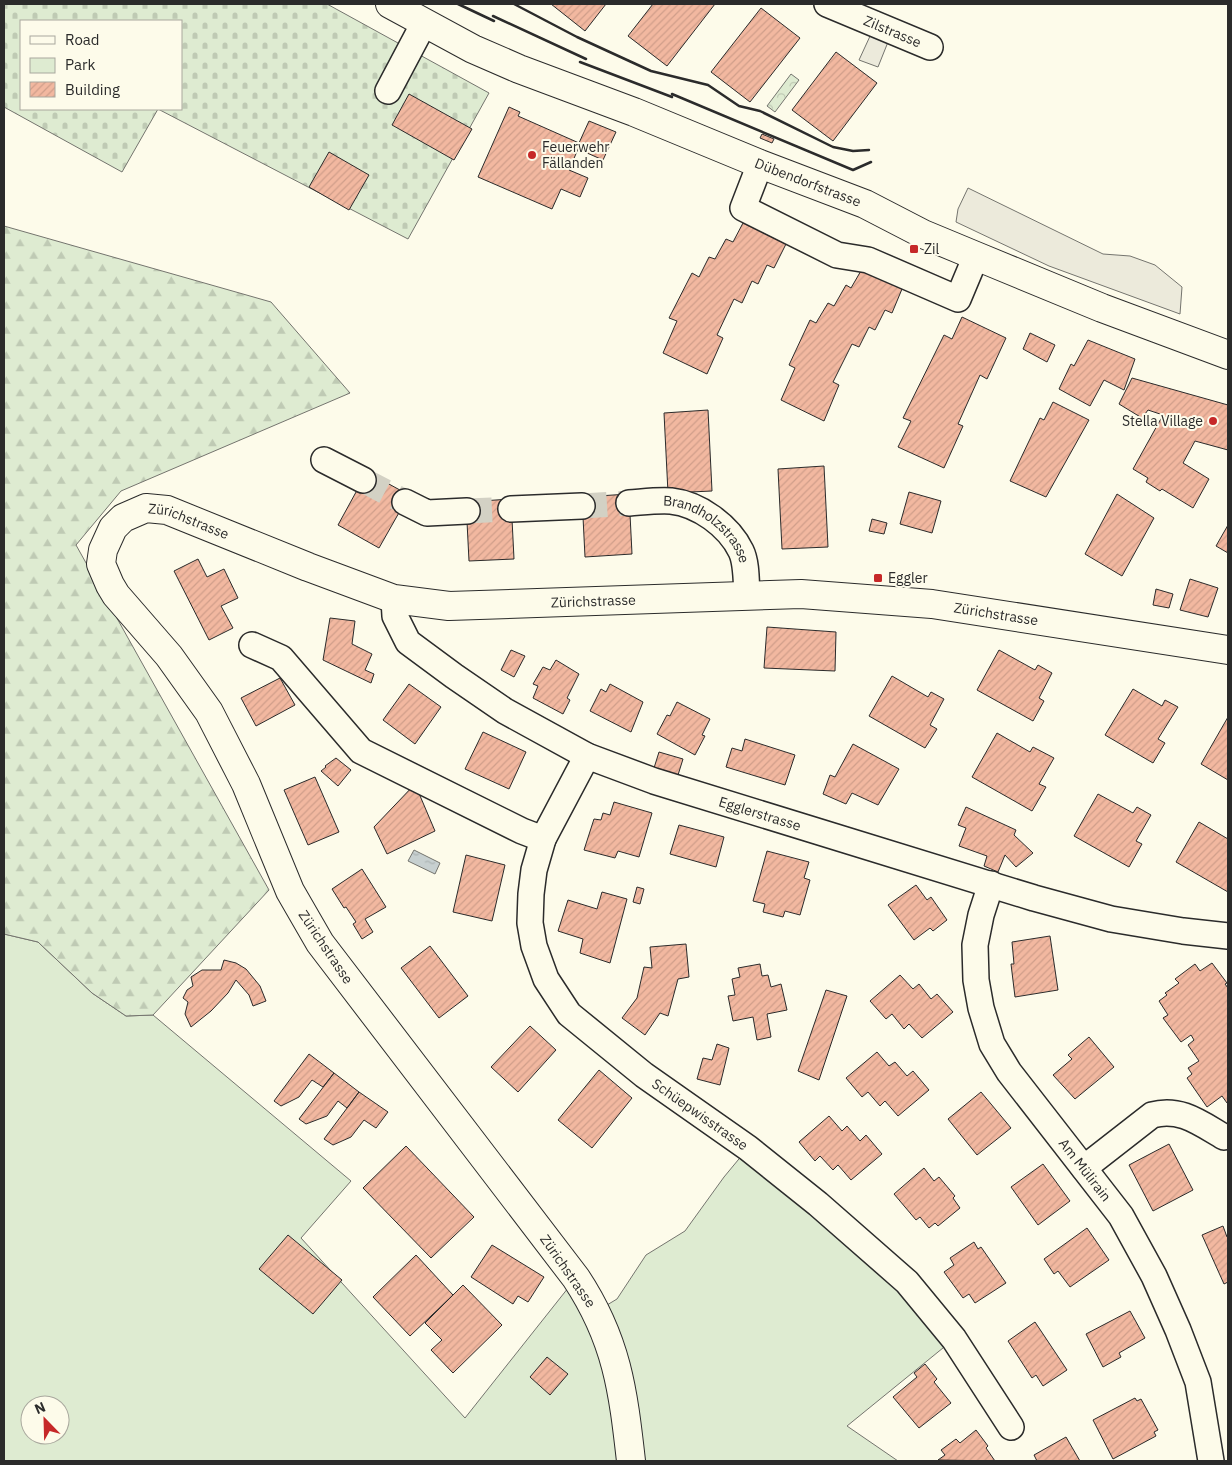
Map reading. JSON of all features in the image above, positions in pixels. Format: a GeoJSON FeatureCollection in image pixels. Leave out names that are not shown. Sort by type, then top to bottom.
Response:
{"type":"FeatureCollection","features":[{"type":"Feature","properties":{"kind":"main road","name":"Dübendorfstrasse"},"geometry":{"type":"LineString","coordinates":[[390,4],[473,49],[519,69],[634,112],[760,164],[865,204],[923,234],[1102,308],[1228,355]]}},
{"type":"Feature","properties":{"kind":"main road","name":"Zürichstrasse"},"geometry":{"type":"LineString","coordinates":[[631,1461],[619,1376],[605,1330],[592,1303],[576,1278],[320,943],[290,891],[246,784],[208,712],[169,656],[116,595],[110,585],[102,564],[103,550],[113,528],[123,518],[146,508],[167,510],[289,560],[394,599],[449,606],[801,594],[932,604],[1228,650]]}},
{"type":"Feature","properties":{"kind":"street","name":"Zilstrasse"},"geometry":{"type":"LineString","coordinates":[[827,4],[930,47]]}},
{"type":"Feature","properties":{"kind":"street"},"geometry":{"type":"LineString","coordinates":[[388,91],[424,23]]}},
{"type":"Feature","properties":{"kind":"street"},"geometry":{"type":"LineString","coordinates":[[760,164],[743,208],[837,255],[868,260],[958,299],[976,256]]}},
{"type":"Feature","properties":{"kind":"street"},"geometry":{"type":"LineString","coordinates":[[324,460],[363,480]]}},
{"type":"Feature","properties":{"kind":"street","name":"Brandholzstrasse"},"geometry":{"type":"LineString","coordinates":[[629,503],[672,501],[697,509],[719,524],[742,552],[747,596]]}},
{"type":"Feature","properties":{"kind":"street"},"geometry":{"type":"LineString","coordinates":[[405,502],[427,513],[467,511]]}},
{"type":"Feature","properties":{"kind":"street"},"geometry":{"type":"LineString","coordinates":[[511,509],[582,506]]}},
{"type":"Feature","properties":{"kind":"street","name":"Egglerstrasse"},"geometry":{"type":"LineString","coordinates":[[394,599],[395,616],[408,642],[505,712],[586,756],[654,781],[1111,919],[1183,931],[1228,936]]}},
{"type":"Feature","properties":{"kind":"street"},"geometry":{"type":"LineString","coordinates":[[252,645],[281,658],[361,751],[522,831],[543,839]]}},
{"type":"Feature","properties":{"kind":"street","name":"Schüepwisstrasse"},"geometry":{"type":"LineString","coordinates":[[586,756],[543,839],[534,870],[530,924],[534,946],[546,979],[569,1014],[644,1075],[748,1148],[804,1193],[907,1282],[954,1338],[1011,1427]]}},
{"type":"Feature","properties":{"kind":"street","name":"Am Mülirain"},"geometry":{"type":"LineString","coordinates":[[991,884],[981,915],[975,945],[976,980],[981,1008],[992,1044],[1009,1072],[1122,1216],[1154,1276],[1198,1382],[1211,1461]]}},
{"type":"Feature","properties":{"kind":"street"},"geometry":{"type":"LineString","coordinates":[[1084,1168],[1152,1115],[1163,1112],[1176,1112],[1224,1137]]}},
{"type":"Feature","properties":{"kind":"green space"},"geometry":{"type":"Polygon","coordinates":[[[4,4],[327,4],[489,93],[408,239],[160,110],[182,110],[182,20],[20,20],[20,110],[157,110],[122,172],[4,107],[4,4]]]}},
{"type":"Feature","properties":{"kind":"green space"},"geometry":{"type":"Polygon","coordinates":[[[791,74],[799,80],[775,112],[767,106],[791,74]]]}},
{"type":"Feature","properties":{"kind":"green space"},"geometry":{"type":"Polygon","coordinates":[[[4,226],[271,302],[350,393],[121,491],[76,545],[269,890],[153,1015],[126,1016],[92,993],[38,942],[4,934],[4,226]]]}},
{"type":"Feature","properties":{"kind":"green space"},"geometry":{"type":"Polygon","coordinates":[[[4,934],[38,942],[92,993],[126,1016],[153,1015],[351,1181],[301,1238],[465,1418],[576,1278],[597,1311],[617,1299],[646,1255],[685,1231],[724,1177],[748,1148],[954,1339],[847,1426],[898,1461],[4,1461],[4,934]]]}},
{"type":"Feature","properties":{"kind":"shaded area"},"geometry":{"type":"Polygon","coordinates":[[[871,34],[888,42],[878,67],[859,60],[871,34]]]}},
{"type":"Feature","properties":{"kind":"shaded area"},"geometry":{"type":"Polygon","coordinates":[[[968,188],[1103,254],[1130,256],[1155,265],[1182,287],[1180,314],[1049,266],[956,222],[958,209],[968,188]]]}},
{"type":"Feature","properties":{"kind":"water"},"geometry":{"type":"Polygon","coordinates":[[[414,850],[440,863],[435,874],[408,861],[414,850]]]}},
{"type":"Feature","properties":{"kind":"building"},"geometry":{"type":"Polygon","coordinates":[[[551,4],[606,4],[585,31],[551,4]]]}},
{"type":"Feature","properties":{"kind":"building"},"geometry":{"type":"Polygon","coordinates":[[[653,4],[715,4],[667,66],[628,36],[653,4]]]}},
{"type":"Feature","properties":{"kind":"building"},"geometry":{"type":"Polygon","coordinates":[[[761,8],[800,38],[750,102],[711,72],[761,8]]]}},
{"type":"Feature","properties":{"kind":"building"},"geometry":{"type":"Polygon","coordinates":[[[836,52],[877,83],[833,141],[792,110],[836,52]]]}},
{"type":"Feature","properties":{"kind":"building"},"geometry":{"type":"Polygon","coordinates":[[[409,94],[472,129],[454,160],[392,125],[409,94]]]}},
{"type":"Feature","properties":{"kind":"building","name":"Feuerwehr Fällanden"},"geometry":{"type":"Polygon","coordinates":[[[509,107],[520,112],[518,116],[579,143],[589,121],[616,132],[603,160],[578,149],[569,170],[588,178],[580,197],[561,189],[552,209],[478,177],[509,107]]]}},
{"type":"Feature","properties":{"kind":"building"},"geometry":{"type":"Polygon","coordinates":[[[762,134],[774,139],[772,143],[760,138],[762,134]]]}},
{"type":"Feature","properties":{"kind":"building"},"geometry":{"type":"Polygon","coordinates":[[[329,152],[369,175],[349,210],[309,187],[329,152]]]}},
{"type":"Feature","properties":{"kind":"building"},"geometry":{"type":"Polygon","coordinates":[[[743,223],[786,244],[774,268],[767,265],[758,284],[752,281],[742,303],[734,299],[717,335],[723,338],[707,374],[663,353],[677,321],[669,318],[692,273],[699,277],[709,257],[715,259],[726,239],[733,242],[743,223]]]}},
{"type":"Feature","properties":{"kind":"building"},"geometry":{"type":"Polygon","coordinates":[[[862,269],[902,289],[892,313],[885,310],[875,330],[869,327],[859,347],[852,344],[833,382],[839,385],[824,421],[781,400],[795,368],[789,365],[810,320],[816,323],[828,303],[834,306],[846,285],[851,288],[862,269]]]}},
{"type":"Feature","properties":{"kind":"building"},"geometry":{"type":"Polygon","coordinates":[[[962,317],[1006,338],[987,379],[980,375],[958,424],[963,426],[944,468],[898,447],[911,421],[903,418],[944,335],[952,339],[962,317]]]}},
{"type":"Feature","properties":{"kind":"building"},"geometry":{"type":"Polygon","coordinates":[[[1030,333],[1055,345],[1047,362],[1023,349],[1030,333]]]}},
{"type":"Feature","properties":{"kind":"building"},"geometry":{"type":"Polygon","coordinates":[[[1088,340],[1135,359],[1124,390],[1104,380],[1090,406],[1059,389],[1071,364],[1074,366],[1088,340]]]}},
{"type":"Feature","properties":{"kind":"building"},"geometry":{"type":"Polygon","coordinates":[[[1132,378],[1228,405],[1228,450],[1195,441],[1183,463],[1209,479],[1193,508],[1162,489],[1160,491],[1146,482],[1148,478],[1133,469],[1163,415],[1148,410],[1142,418],[1119,404],[1132,378]]]}},
{"type":"Feature","properties":{"kind":"building"},"geometry":{"type":"Polygon","coordinates":[[[1053,402],[1089,420],[1046,497],[1010,481],[1040,418],[1044,420],[1053,402]]]}},
{"type":"Feature","properties":{"kind":"building"},"geometry":{"type":"Polygon","coordinates":[[[708,410],[712,491],[668,493],[664,413],[708,410]]]}},
{"type":"Feature","properties":{"kind":"building"},"geometry":{"type":"Polygon","coordinates":[[[824,466],[828,547],[782,549],[778,469],[824,466]]]}},
{"type":"Feature","properties":{"kind":"building"},"geometry":{"type":"Polygon","coordinates":[[[367,472],[409,495],[379,548],[338,525],[367,472]]]}},
{"type":"Feature","properties":{"kind":"building"},"geometry":{"type":"Polygon","coordinates":[[[909,492],[941,501],[932,533],[900,524],[909,492]]]}},
{"type":"Feature","properties":{"kind":"building"},"geometry":{"type":"Polygon","coordinates":[[[629,494],[632,554],[585,557],[582,497],[629,494]]]}},
{"type":"Feature","properties":{"kind":"building"},"geometry":{"type":"Polygon","coordinates":[[[1117,494],[1154,518],[1122,576],[1085,554],[1117,494]]]}},
{"type":"Feature","properties":{"kind":"building"},"geometry":{"type":"Polygon","coordinates":[[[511,499],[514,559],[469,561],[466,502],[511,499]]]}},
{"type":"Feature","properties":{"kind":"building"},"geometry":{"type":"Polygon","coordinates":[[[872,519],[887,523],[884,534],[869,531],[872,519]]]}},
{"type":"Feature","properties":{"kind":"building"},"geometry":{"type":"Polygon","coordinates":[[[1228,525],[1228,553],[1216,546],[1228,525]]]}},
{"type":"Feature","properties":{"kind":"building"},"geometry":{"type":"Polygon","coordinates":[[[198,559],[207,577],[224,569],[238,598],[221,606],[233,628],[209,640],[174,571],[198,559]]]}},
{"type":"Feature","properties":{"kind":"building"},"geometry":{"type":"Polygon","coordinates":[[[1190,579],[1218,588],[1208,617],[1180,610],[1190,579]]]}},
{"type":"Feature","properties":{"kind":"building"},"geometry":{"type":"Polygon","coordinates":[[[1156,589],[1173,594],[1169,608],[1153,605],[1156,589]]]}},
{"type":"Feature","properties":{"kind":"building"},"geometry":{"type":"Polygon","coordinates":[[[330,618],[355,621],[352,644],[372,654],[365,670],[374,674],[371,683],[323,660],[330,618]]]}},
{"type":"Feature","properties":{"kind":"building"},"geometry":{"type":"Polygon","coordinates":[[[767,627],[836,632],[835,671],[764,668],[767,627]]]}},
{"type":"Feature","properties":{"kind":"building"},"geometry":{"type":"Polygon","coordinates":[[[511,650],[525,656],[514,677],[501,670],[511,650]]]}},
{"type":"Feature","properties":{"kind":"building"},"geometry":{"type":"Polygon","coordinates":[[[999,650],[1035,670],[1038,665],[1052,673],[1039,698],[1044,701],[1033,721],[977,690],[999,650]]]}},
{"type":"Feature","properties":{"kind":"building"},"geometry":{"type":"Polygon","coordinates":[[[556,660],[579,674],[567,698],[570,700],[563,714],[533,698],[538,686],[533,684],[543,667],[550,670],[556,660]]]}},
{"type":"Feature","properties":{"kind":"building"},"geometry":{"type":"Polygon","coordinates":[[[892,676],[928,697],[931,692],[944,699],[930,725],[937,729],[925,748],[869,716],[892,676]]]}},
{"type":"Feature","properties":{"kind":"building"},"geometry":{"type":"Polygon","coordinates":[[[280,678],[295,705],[256,726],[241,698],[280,678]]]}},
{"type":"Feature","properties":{"kind":"building"},"geometry":{"type":"Polygon","coordinates":[[[409,684],[441,707],[415,744],[383,720],[409,684]]]}},
{"type":"Feature","properties":{"kind":"building"},"geometry":{"type":"Polygon","coordinates":[[[610,684],[643,702],[631,732],[590,711],[601,689],[606,692],[610,684]]]}},
{"type":"Feature","properties":{"kind":"building"},"geometry":{"type":"Polygon","coordinates":[[[1133,689],[1162,706],[1165,700],[1178,707],[1158,739],[1165,743],[1153,763],[1105,735],[1133,689]]]}},
{"type":"Feature","properties":{"kind":"building"},"geometry":{"type":"Polygon","coordinates":[[[677,702],[710,719],[702,735],[705,736],[695,755],[657,734],[667,715],[670,716],[677,702]]]}},
{"type":"Feature","properties":{"kind":"building"},"geometry":{"type":"Polygon","coordinates":[[[1228,717],[1228,780],[1201,764],[1228,717]]]}},
{"type":"Feature","properties":{"kind":"building"},"geometry":{"type":"Polygon","coordinates":[[[483,732],[526,752],[509,789],[465,769],[483,732]]]}},
{"type":"Feature","properties":{"kind":"building"},"geometry":{"type":"Polygon","coordinates":[[[997,733],[1030,752],[1033,747],[1054,758],[1039,784],[1046,787],[1032,811],[972,777],[997,733]]]}},
{"type":"Feature","properties":{"kind":"building"},"geometry":{"type":"Polygon","coordinates":[[[745,739],[795,755],[785,785],[726,767],[732,748],[742,751],[745,739]]]}},
{"type":"Feature","properties":{"kind":"building"},"geometry":{"type":"Polygon","coordinates":[[[853,744],[899,769],[878,805],[852,793],[846,804],[823,794],[830,775],[835,777],[853,744]]]}},
{"type":"Feature","properties":{"kind":"building"},"geometry":{"type":"Polygon","coordinates":[[[659,752],[683,759],[678,775],[654,768],[659,752]]]}},
{"type":"Feature","properties":{"kind":"building"},"geometry":{"type":"Polygon","coordinates":[[[336,758],[351,770],[338,786],[321,771],[336,758]]]}},
{"type":"Feature","properties":{"kind":"building"},"geometry":{"type":"Polygon","coordinates":[[[315,777],[339,832],[308,845],[284,790],[315,777]]]}},
{"type":"Feature","properties":{"kind":"building"},"geometry":{"type":"Polygon","coordinates":[[[415,784],[435,831],[387,854],[374,827],[415,784]]]}},
{"type":"Feature","properties":{"kind":"building"},"geometry":{"type":"Polygon","coordinates":[[[1098,794],[1133,813],[1137,807],[1151,815],[1136,841],[1142,844],[1129,867],[1074,836],[1098,794]]]}},
{"type":"Feature","properties":{"kind":"building"},"geometry":{"type":"Polygon","coordinates":[[[614,802],[652,813],[639,857],[618,851],[615,858],[584,850],[594,819],[601,820],[603,813],[610,815],[614,802]]]}},
{"type":"Feature","properties":{"kind":"building"},"geometry":{"type":"Polygon","coordinates":[[[966,807],[1016,830],[1014,835],[1033,853],[1016,867],[1005,855],[998,872],[984,866],[987,856],[959,846],[966,828],[958,825],[966,807]]]}},
{"type":"Feature","properties":{"kind":"building"},"geometry":{"type":"Polygon","coordinates":[[[1199,822],[1228,839],[1228,892],[1176,862],[1199,822]]]}},
{"type":"Feature","properties":{"kind":"building"},"geometry":{"type":"Polygon","coordinates":[[[679,825],[724,837],[716,867],[670,854],[679,825]]]}},
{"type":"Feature","properties":{"kind":"building"},"geometry":{"type":"Polygon","coordinates":[[[767,851],[809,862],[804,878],[810,880],[800,915],[785,911],[783,917],[763,912],[765,904],[753,901],[767,851]]]}},
{"type":"Feature","properties":{"kind":"building"},"geometry":{"type":"Polygon","coordinates":[[[466,855],[505,865],[492,921],[453,912],[466,855]]]}},
{"type":"Feature","properties":{"kind":"building"},"geometry":{"type":"Polygon","coordinates":[[[362,869],[386,907],[365,919],[373,932],[362,939],[353,924],[356,922],[332,889],[362,869]]]}},
{"type":"Feature","properties":{"kind":"building"},"geometry":{"type":"Polygon","coordinates":[[[916,885],[927,900],[931,897],[947,920],[933,931],[930,928],[914,940],[888,905],[916,885]]]}},
{"type":"Feature","properties":{"kind":"building"},"geometry":{"type":"Polygon","coordinates":[[[637,887],[644,889],[640,904],[633,902],[637,887]]]}},
{"type":"Feature","properties":{"kind":"building"},"geometry":{"type":"Polygon","coordinates":[[[602,892],[627,899],[610,963],[580,953],[583,939],[558,931],[568,900],[597,909],[602,892]]]}},
{"type":"Feature","properties":{"kind":"building"},"geometry":{"type":"Polygon","coordinates":[[[1050,936],[1058,990],[1015,997],[1011,964],[1014,964],[1012,942],[1050,936]]]}},
{"type":"Feature","properties":{"kind":"building"},"geometry":{"type":"Polygon","coordinates":[[[686,944],[689,977],[678,979],[668,1016],[660,1013],[645,1035],[622,1018],[637,998],[644,967],[652,968],[650,947],[686,944]]]}},
{"type":"Feature","properties":{"kind":"building"},"geometry":{"type":"Polygon","coordinates":[[[430,946],[468,996],[439,1018],[401,968],[430,946]]]}},
{"type":"Feature","properties":{"kind":"building"},"geometry":{"type":"Polygon","coordinates":[[[224,960],[236,963],[246,969],[260,986],[266,1001],[253,1006],[249,995],[236,980],[228,993],[211,1011],[191,1027],[185,1014],[188,1002],[183,998],[187,990],[193,986],[191,977],[202,970],[221,970],[224,960]]]}},
{"type":"Feature","properties":{"kind":"building"},"geometry":{"type":"Polygon","coordinates":[[[1212,963],[1227,983],[1225,984],[1228,988],[1228,1103],[1222,1096],[1207,1107],[1187,1078],[1192,1074],[1188,1068],[1199,1061],[1188,1045],[1194,1040],[1191,1035],[1181,1042],[1163,1018],[1168,1015],[1159,1001],[1167,995],[1165,993],[1179,983],[1175,979],[1195,964],[1200,971],[1212,963]]]}},
{"type":"Feature","properties":{"kind":"building"},"geometry":{"type":"Polygon","coordinates":[[[760,964],[762,976],[768,975],[771,987],[781,984],[787,1010],[767,1014],[771,1037],[757,1040],[753,1017],[733,1021],[728,996],[735,995],[732,979],[740,977],[738,968],[760,964]]]}},
{"type":"Feature","properties":{"kind":"building"},"geometry":{"type":"Polygon","coordinates":[[[900,975],[913,989],[919,984],[931,999],[937,994],[953,1012],[922,1038],[909,1024],[904,1029],[892,1014],[886,1019],[870,1001],[900,975]]]}},
{"type":"Feature","properties":{"kind":"building"},"geometry":{"type":"Polygon","coordinates":[[[826,990],[847,996],[819,1080],[798,1071],[826,990]]]}},
{"type":"Feature","properties":{"kind":"building"},"geometry":{"type":"Polygon","coordinates":[[[530,1026],[556,1050],[518,1092],[491,1067],[530,1026]]]}},
{"type":"Feature","properties":{"kind":"building"},"geometry":{"type":"Polygon","coordinates":[[[1089,1037],[1114,1067],[1075,1099],[1053,1075],[1072,1059],[1068,1055],[1089,1037]]]}},
{"type":"Feature","properties":{"kind":"building"},"geometry":{"type":"Polygon","coordinates":[[[717,1044],[729,1048],[720,1085],[697,1079],[703,1058],[712,1060],[717,1044]]]}},
{"type":"Feature","properties":{"kind":"building"},"geometry":{"type":"Polygon","coordinates":[[[877,1052],[889,1066],[895,1062],[907,1076],[913,1071],[929,1090],[898,1116],[885,1101],[880,1106],[868,1092],[862,1097],[846,1078],[877,1052]]]}},
{"type":"Feature","properties":{"kind":"building"},"geometry":{"type":"Polygon","coordinates":[[[309,1054],[334,1073],[323,1087],[312,1080],[299,1097],[281,1106],[274,1101],[309,1054]]]}},
{"type":"Feature","properties":{"kind":"building"},"geometry":{"type":"Polygon","coordinates":[[[599,1070],[632,1098],[592,1148],[558,1120],[599,1070]]]}},
{"type":"Feature","properties":{"kind":"building"},"geometry":{"type":"Polygon","coordinates":[[[334,1073],[359,1092],[347,1108],[338,1101],[327,1116],[306,1124],[299,1119],[334,1073]]]}},
{"type":"Feature","properties":{"kind":"building"},"geometry":{"type":"Polygon","coordinates":[[[359,1092],[388,1112],[376,1128],[364,1120],[351,1137],[333,1145],[324,1139],[359,1092]]]}},
{"type":"Feature","properties":{"kind":"building"},"geometry":{"type":"Polygon","coordinates":[[[981,1092],[1011,1128],[977,1155],[948,1119],[981,1092]]]}},
{"type":"Feature","properties":{"kind":"building"},"geometry":{"type":"Polygon","coordinates":[[[829,1116],[842,1131],[847,1126],[860,1141],[866,1135],[882,1154],[851,1180],[838,1165],[833,1170],[820,1156],[815,1161],[799,1142],[829,1116]]]}},
{"type":"Feature","properties":{"kind":"building"},"geometry":{"type":"Polygon","coordinates":[[[1169,1144],[1193,1190],[1153,1211],[1129,1165],[1169,1144]]]}},
{"type":"Feature","properties":{"kind":"building"},"geometry":{"type":"Polygon","coordinates":[[[406,1146],[474,1217],[431,1258],[363,1188],[406,1146]]]}},
{"type":"Feature","properties":{"kind":"building"},"geometry":{"type":"Polygon","coordinates":[[[1043,1164],[1070,1201],[1038,1225],[1011,1187],[1043,1164]]]}},
{"type":"Feature","properties":{"kind":"building"},"geometry":{"type":"Polygon","coordinates":[[[924,1168],[934,1181],[939,1177],[955,1196],[953,1198],[960,1208],[938,1226],[935,1223],[929,1228],[920,1217],[916,1220],[894,1194],[924,1168]]]}},
{"type":"Feature","properties":{"kind":"building"},"geometry":{"type":"Polygon","coordinates":[[[1223,1226],[1228,1237],[1228,1282],[1224,1284],[1202,1235],[1223,1226]]]}},
{"type":"Feature","properties":{"kind":"building"},"geometry":{"type":"Polygon","coordinates":[[[1087,1228],[1109,1260],[1070,1287],[1058,1271],[1054,1274],[1044,1259],[1087,1228]]]}},
{"type":"Feature","properties":{"kind":"building"},"geometry":{"type":"Polygon","coordinates":[[[288,1235],[342,1280],[313,1314],[259,1269],[288,1235]]]}},
{"type":"Feature","properties":{"kind":"building"},"geometry":{"type":"Polygon","coordinates":[[[974,1242],[978,1249],[981,1247],[1006,1283],[975,1303],[969,1294],[963,1298],[944,1272],[954,1265],[950,1258],[974,1242]]]}},
{"type":"Feature","properties":{"kind":"building"},"geometry":{"type":"Polygon","coordinates":[[[492,1245],[544,1277],[528,1302],[518,1296],[513,1304],[471,1277],[492,1245]]]}},
{"type":"Feature","properties":{"kind":"building"},"geometry":{"type":"Polygon","coordinates":[[[416,1255],[453,1295],[410,1336],[373,1297],[416,1255]]]}},
{"type":"Feature","properties":{"kind":"building"},"geometry":{"type":"Polygon","coordinates":[[[463,1285],[502,1325],[453,1373],[431,1350],[442,1340],[425,1323],[463,1285]]]}},
{"type":"Feature","properties":{"kind":"building"},"geometry":{"type":"Polygon","coordinates":[[[1130,1311],[1145,1338],[1119,1353],[1121,1357],[1103,1367],[1086,1334],[1130,1311]]]}},
{"type":"Feature","properties":{"kind":"building"},"geometry":{"type":"Polygon","coordinates":[[[1035,1322],[1067,1370],[1043,1386],[1036,1375],[1032,1378],[1008,1341],[1035,1322]]]}},
{"type":"Feature","properties":{"kind":"building"},"geometry":{"type":"Polygon","coordinates":[[[547,1357],[568,1374],[550,1395],[530,1377],[547,1357]]]}},
{"type":"Feature","properties":{"kind":"building"},"geometry":{"type":"Polygon","coordinates":[[[925,1364],[937,1379],[934,1382],[951,1403],[919,1428],[893,1397],[917,1377],[914,1373],[925,1364]]]}},
{"type":"Feature","properties":{"kind":"building"},"geometry":{"type":"Polygon","coordinates":[[[1135,1398],[1137,1401],[1141,1399],[1158,1430],[1154,1432],[1156,1436],[1113,1459],[1093,1420],[1135,1398]]]}},
{"type":"Feature","properties":{"kind":"building"},"geometry":{"type":"Polygon","coordinates":[[[976,1430],[988,1446],[986,1448],[995,1461],[938,1460],[945,1455],[941,1450],[956,1439],[960,1443],[976,1430]]]}},
{"type":"Feature","properties":{"kind":"building"},"geometry":{"type":"Polygon","coordinates":[[[1066,1437],[1080,1461],[1037,1461],[1034,1455],[1066,1437]]]}},
{"type":"Feature","properties":{"kind":"tunnel"},"geometry":{"type":"LineString","coordinates":[[363,480],[405,502]]}},
{"type":"Feature","properties":{"kind":"tunnel"},"geometry":{"type":"LineString","coordinates":[[582,506],[629,503]]}},
{"type":"Feature","properties":{"kind":"tunnel"},"geometry":{"type":"LineString","coordinates":[[467,511],[511,509]]}},
{"type":"Feature","properties":{"kind":"wall"},"geometry":{"type":"LineString","coordinates":[[458,4],[494,21]]}},
{"type":"Feature","properties":{"kind":"wall"},"geometry":{"type":"LineString","coordinates":[[514,4],[577,37],[651,71],[708,85],[739,106],[760,111],[833,147],[853,151],[869,150]]}},
{"type":"Feature","properties":{"kind":"wall"},"geometry":{"type":"LineString","coordinates":[[493,16],[586,59]]}},
{"type":"Feature","properties":{"kind":"wall"},"geometry":{"type":"LineString","coordinates":[[580,62],[672,97]]}},
{"type":"Feature","properties":{"kind":"wall"},"geometry":{"type":"LineString","coordinates":[[672,94],[853,170],[871,162]]}},
{"type":"Feature","properties":{"kind":"place","name":"Feuerwehr Fällanden"},"geometry":{"type":"Point","coordinates":[532,155]}},
{"type":"Feature","properties":{"kind":"place","name":"Zil"},"geometry":{"type":"Point","coordinates":[914,249]}},
{"type":"Feature","properties":{"kind":"place","name":"Stella Village"},"geometry":{"type":"Point","coordinates":[1213,421]}},
{"type":"Feature","properties":{"kind":"place","name":"Eggler"},"geometry":{"type":"Point","coordinates":[878,578]}}]}
